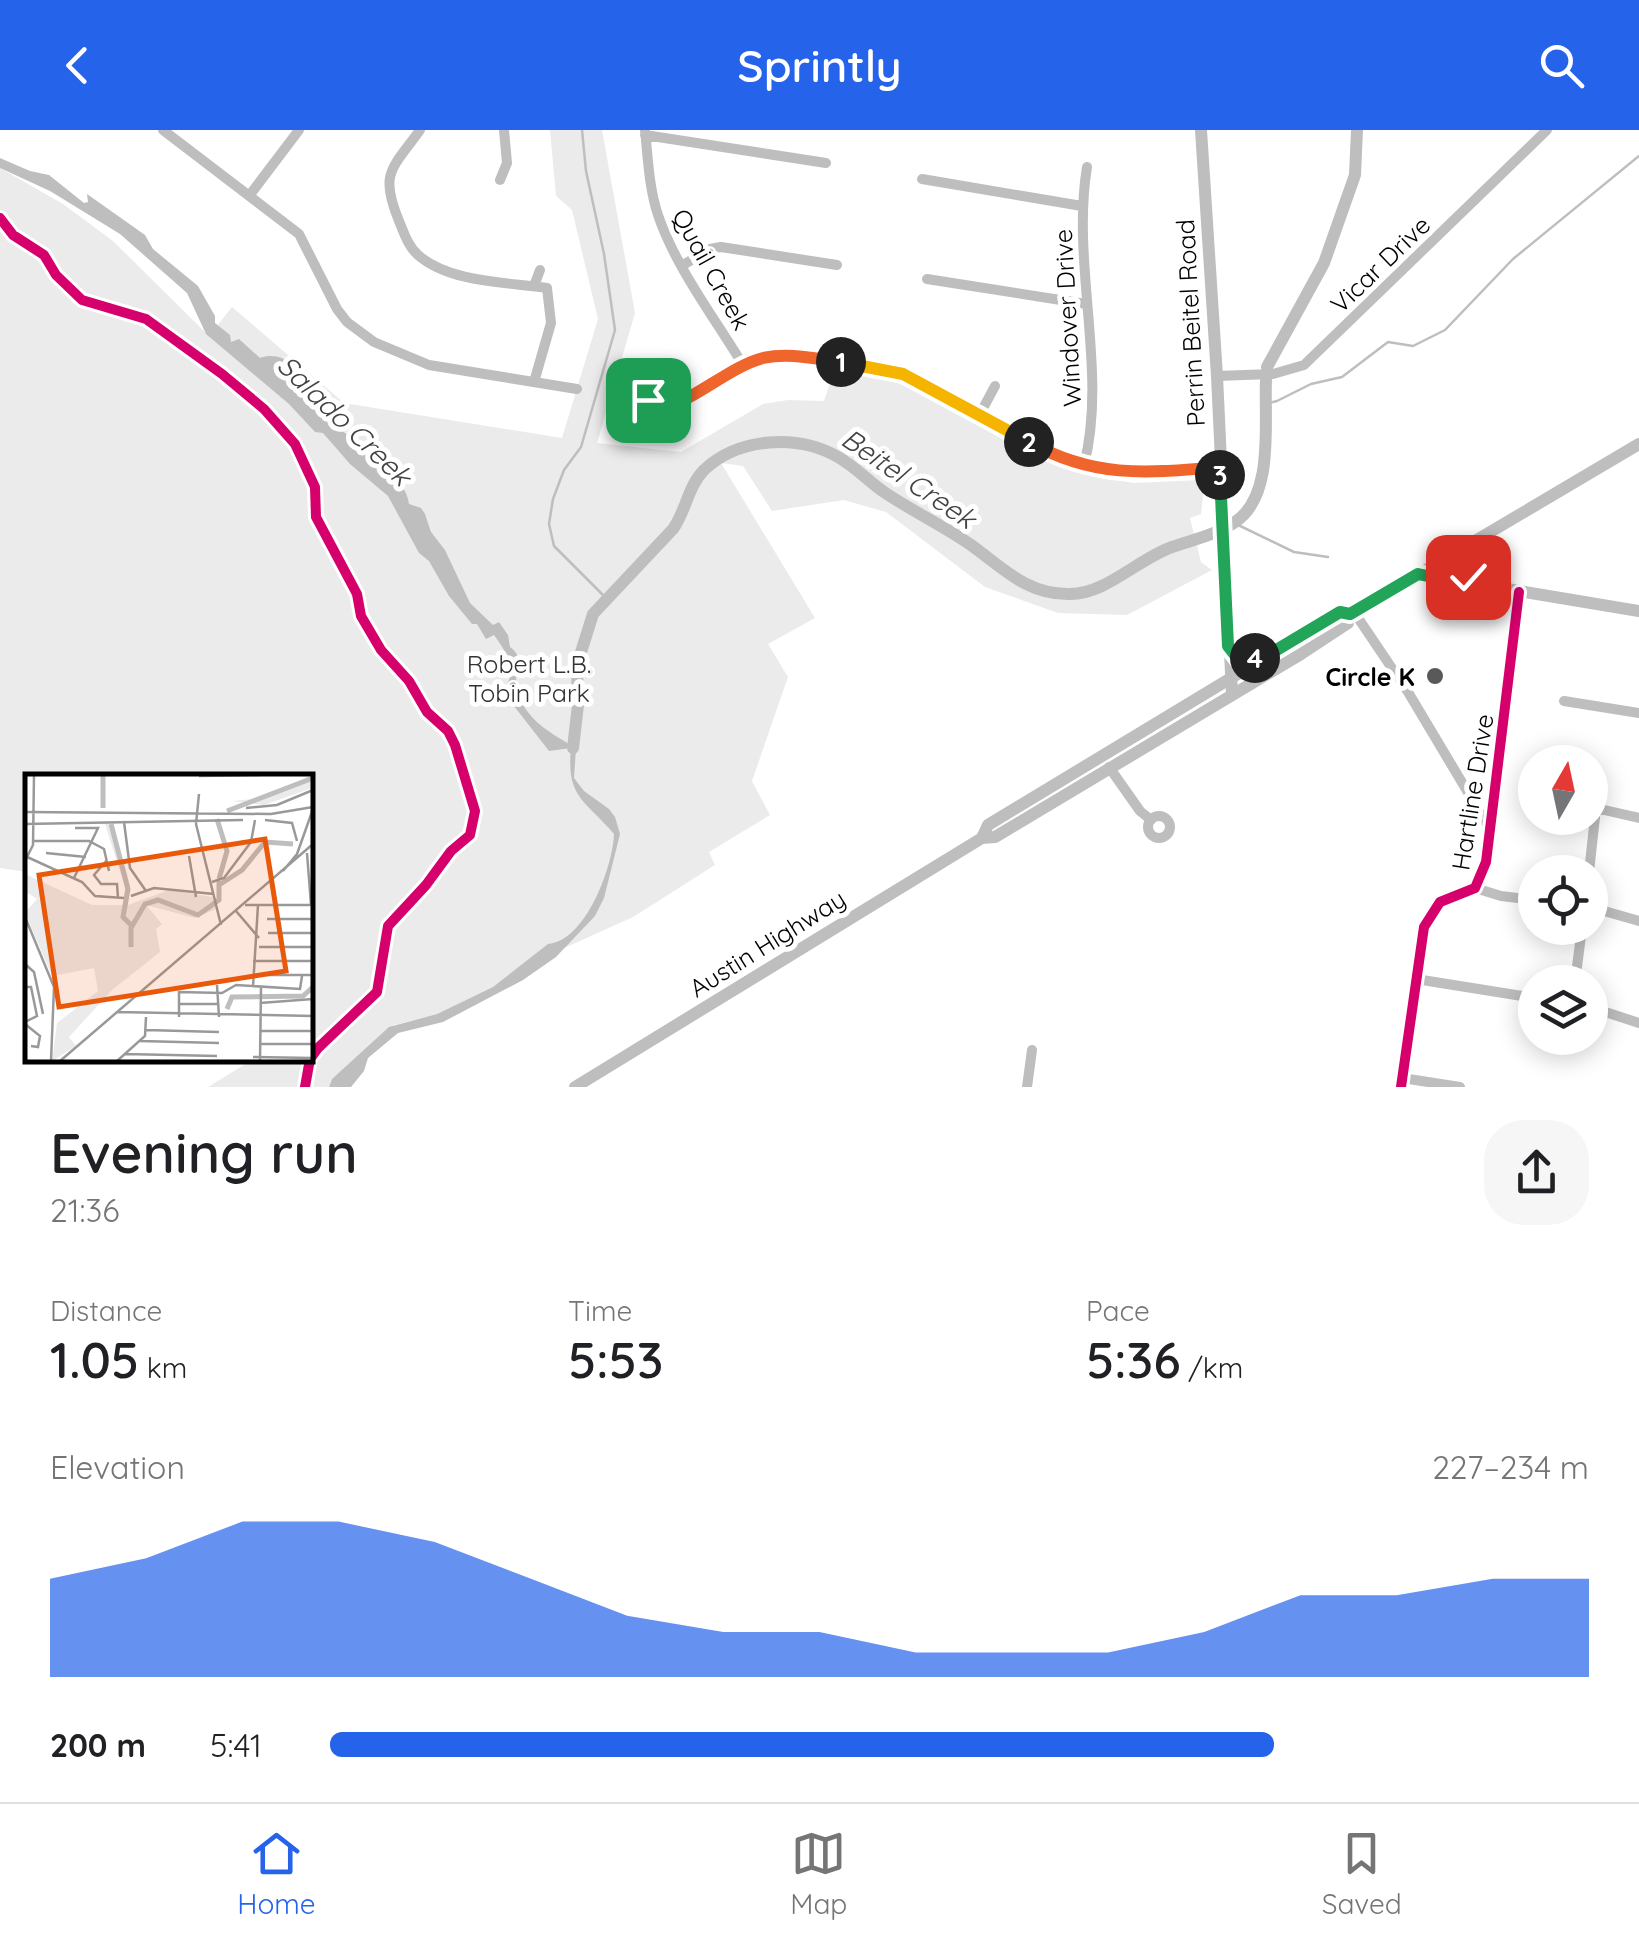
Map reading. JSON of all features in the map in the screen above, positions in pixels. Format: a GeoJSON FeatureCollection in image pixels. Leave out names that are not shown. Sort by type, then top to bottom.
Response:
{"type":"FeatureCollection","features":[{"type":"Feature","properties":{"kind":"main road","name":"Perrin Beitel Road"},"geometry":{"type":"LineString","coordinates":[[1201,130],[1232,694]]}},
{"type":"Feature","properties":{"kind":"main road","name":"Austin Highway"},"geometry":{"type":"LineString","coordinates":[[982,838],[990,824],[1230,676],[1340,612],[1352,613],[1639,444]]}},
{"type":"Feature","properties":{"kind":"main road"},"geometry":{"type":"LineString","coordinates":[[1471,544],[1463,568],[1479,586]]}},
{"type":"Feature","properties":{"kind":"main road"},"geometry":{"type":"LineString","coordinates":[[1418,574],[1639,611]]}},
{"type":"Feature","properties":{"kind":"main road","name":"Austin Highway"},"geometry":{"type":"LineString","coordinates":[[576,1087],[982,838],[995,837],[1232,694],[1348,623],[1352,613]]}},
{"type":"Feature","properties":{"kind":"main road"},"geometry":{"type":"LineString","coordinates":[[1228,646],[1239,660],[1268,655]]}},
{"type":"Feature","properties":{"kind":"street"},"geometry":{"type":"LineString","coordinates":[[249,196],[299,130]]}},
{"type":"Feature","properties":{"kind":"street"},"geometry":{"type":"LineString","coordinates":[[420,130],[394,166],[388,183],[388,194],[408,244],[450,272],[546,288],[552,316],[534,382]]}},
{"type":"Feature","properties":{"kind":"street"},"geometry":{"type":"LineString","coordinates":[[500,180],[507,162],[504,130]]}},
{"type":"Feature","properties":{"kind":"street","name":"Vicar Drive"},"geometry":{"type":"LineString","coordinates":[[1217,376],[1273,374],[1304,365],[1547,130]]}},
{"type":"Feature","properties":{"kind":"street"},"geometry":{"type":"LineString","coordinates":[[170,132],[299,234],[336,309],[374,342],[429,365],[577,388]]}},
{"type":"Feature","properties":{"kind":"street"},"geometry":{"type":"LineString","coordinates":[[645,133],[826,163]]}},
{"type":"Feature","properties":{"kind":"street","name":"Quail Creek"},"geometry":{"type":"LineString","coordinates":[[645,133],[656,208],[683,265],[743,365]]}},
{"type":"Feature","properties":{"kind":"street","name":"Windover Drive"},"geometry":{"type":"LineString","coordinates":[[1084,465],[1093,424],[1082,206],[1087,167]]}},
{"type":"Feature","properties":{"kind":"street"},"geometry":{"type":"LineString","coordinates":[[922,179],[1082,206]]}},
{"type":"Feature","properties":{"kind":"street"},"geometry":{"type":"LineString","coordinates":[[683,265],[721,247],[837,265]]}},
{"type":"Feature","properties":{"kind":"street"},"geometry":{"type":"LineString","coordinates":[[534,286],[540,270]]}},
{"type":"Feature","properties":{"kind":"street"},"geometry":{"type":"LineString","coordinates":[[928,279],[1086,304]]}},
{"type":"Feature","properties":{"kind":"street"},"geometry":{"type":"LineString","coordinates":[[630,388],[648,400],[671,404],[743,365],[761,358],[788,356],[887,369],[918,381],[1054,455],[1084,465],[1127,473],[1220,467]]}},
{"type":"Feature","properties":{"kind":"street"},"geometry":{"type":"LineString","coordinates":[[980,414],[995,386]]}},
{"type":"Feature","properties":{"kind":"street","name":"Hartline Drive"},"geometry":{"type":"LineString","coordinates":[[1402,1082],[1424,927],[1433,910],[1453,895],[1476,888],[1483,874],[1519,592]]}},
{"type":"Feature","properties":{"kind":"street"},"geometry":{"type":"LineString","coordinates":[[1352,613],[1408,692],[1491,831]]}},
{"type":"Feature","properties":{"kind":"street"},"geometry":{"type":"LineString","coordinates":[[1564,700],[1639,713]]}},
{"type":"Feature","properties":{"kind":"street"},"geometry":{"type":"LineString","coordinates":[[1109,767],[1150,820]]}},
{"type":"Feature","properties":{"kind":"street"},"geometry":{"type":"LineString","coordinates":[[1608,811],[1639,818]]}},
{"type":"Feature","properties":{"kind":"street"},"geometry":{"type":"LineString","coordinates":[[1476,888],[1518,898]]}},
{"type":"Feature","properties":{"kind":"street"},"geometry":{"type":"LineString","coordinates":[[1608,912],[1639,921]]}},
{"type":"Feature","properties":{"kind":"street"},"geometry":{"type":"LineString","coordinates":[[1416,979],[1518,995]]}},
{"type":"Feature","properties":{"kind":"street"},"geometry":{"type":"LineString","coordinates":[[1608,1013],[1639,1023]]}},
{"type":"Feature","properties":{"kind":"street"},"geometry":{"type":"LineString","coordinates":[[1026,1087],[1032,1050]]}},
{"type":"Feature","properties":{"kind":"street"},"geometry":{"type":"LineString","coordinates":[[1402,1082],[1460,1087]]}},
{"type":"Feature","properties":{"kind":"green space","name":"Robert L.B. Tobin Park"},"geometry":{"type":"Polygon","coordinates":[[[550,130],[602,130],[635,313],[597,443],[681,452],[763,404],[824,401],[835,368],[904,382],[1053,464],[1083,474],[1134,483],[1201,480],[1201,514],[1190,518],[1201,562],[1212,570],[1127,615],[1058,613],[985,587],[886,512],[844,500],[772,511],[743,466],[721,463],[815,618],[768,644],[788,677],[752,781],[770,815],[709,852],[715,865],[633,917],[540,959],[437,1014],[394,1025],[332,1079],[329,1087],[208,1087],[249,1062],[312,1062],[312,774],[25,774],[25,872],[0,868],[0,168],[63,204],[113,241],[209,336],[232,307],[344,403],[562,438],[598,319],[572,210],[556,196],[550,130]]]}},
{"type":"Feature","properties":{"kind":"shaded area"},"geometry":{"type":"Polygon","coordinates":[[[0,158],[49,175],[84,203],[88,202],[87,194],[145,235],[153,249],[198,286],[215,323],[230,335],[231,342],[239,339],[260,358],[274,356],[293,364],[309,380],[303,384],[331,421],[353,437],[356,446],[373,462],[382,463],[377,452],[386,459],[409,504],[425,514],[470,603],[493,625],[499,622],[508,635],[519,663],[517,692],[527,711],[541,726],[576,748],[574,778],[615,817],[620,834],[604,898],[595,916],[556,957],[523,980],[443,1022],[398,1033],[368,1058],[364,1071],[351,1087],[329,1087],[332,1079],[389,1027],[437,1014],[493,987],[548,944],[562,940],[574,930],[603,882],[614,834],[575,788],[570,765],[571,748],[549,751],[514,706],[501,702],[507,694],[511,672],[504,649],[494,635],[486,639],[449,596],[429,561],[419,553],[388,496],[350,464],[323,433],[315,432],[289,404],[206,334],[187,293],[120,234],[50,191],[0,168],[0,158]]]}},
{"type":"Feature","properties":{"kind":"waterway","name":"Quail Creek"},"geometry":{"type":"LineString","coordinates":[[582,130],[615,330],[581,447],[564,470],[549,524],[554,546],[606,598]]}},
{"type":"Feature","properties":{"kind":"waterway","name":"Beitel Creek"},"geometry":{"type":"LineString","coordinates":[[1267,367],[1324,263],[1355,175],[1357,130]]}},
{"type":"Feature","properties":{"kind":"waterway"},"geometry":{"type":"LineString","coordinates":[[1265,404],[1311,384],[1342,377],[1388,342],[1413,346],[1445,330],[1513,259],[1639,156]]}},
{"type":"Feature","properties":{"kind":"waterway","name":"Beitel Creek"},"geometry":{"type":"LineString","coordinates":[[573,748],[577,665],[593,614],[673,529],[699,476],[718,459],[769,442],[822,450],[845,461],[887,494],[961,538],[1028,585],[1070,594],[1096,588],[1159,552],[1221,530],[1248,510],[1262,477],[1265,457],[1266,380]]}},
{"type":"Feature","properties":{"kind":"waterway"},"geometry":{"type":"LineString","coordinates":[[1234,523],[1294,552],[1328,557]]}},
{"type":"Feature","properties":{"kind":"cycle path"},"geometry":{"type":"LineString","coordinates":[[0,218],[13,235],[44,255],[56,275],[82,300],[146,319],[264,409],[295,444],[315,487],[316,517],[357,594],[361,616],[381,650],[409,681],[427,712],[448,731],[455,745],[475,811],[470,835],[451,851],[388,926],[377,992],[312,1056]]}},
{"type":"Feature","properties":{"kind":"cycle path"},"geometry":{"type":"LineString","coordinates":[[631,389],[648,399],[664,402],[680,399],[761,358],[811,357],[893,373],[924,385],[1042,448],[1105,471],[1148,474],[1220,467]]}},
{"type":"Feature","properties":{"kind":"cycle path"},"geometry":{"type":"LineString","coordinates":[[1401,1087],[1424,927],[1440,902],[1475,888],[1486,862],[1519,592]]}},
{"type":"Feature","properties":{"kind":"cycle path"},"geometry":{"type":"LineString","coordinates":[[305,1087],[309,1062]]}},
{"type":"Feature","properties":{"kind":"place","name":"Circle K"},"geometry":{"type":"Point","coordinates":[1435,676]}},
{"type":"Feature","properties":{"kind":"route"},"geometry":{"type":"LineString","coordinates":[[648,400],[671,404],[761,358],[801,356],[903,374],[1054,455],[1084,465],[1127,473],[1220,467],[1228,646],[1239,660],[1268,655],[1340,612],[1350,614],[1418,574],[1479,586],[1468,577]]}},
{"type":"Feature","properties":{"kind":"water label","name":"Salado Creek"},"geometry":{"type":"Point","coordinates":[345,420]}}]}
